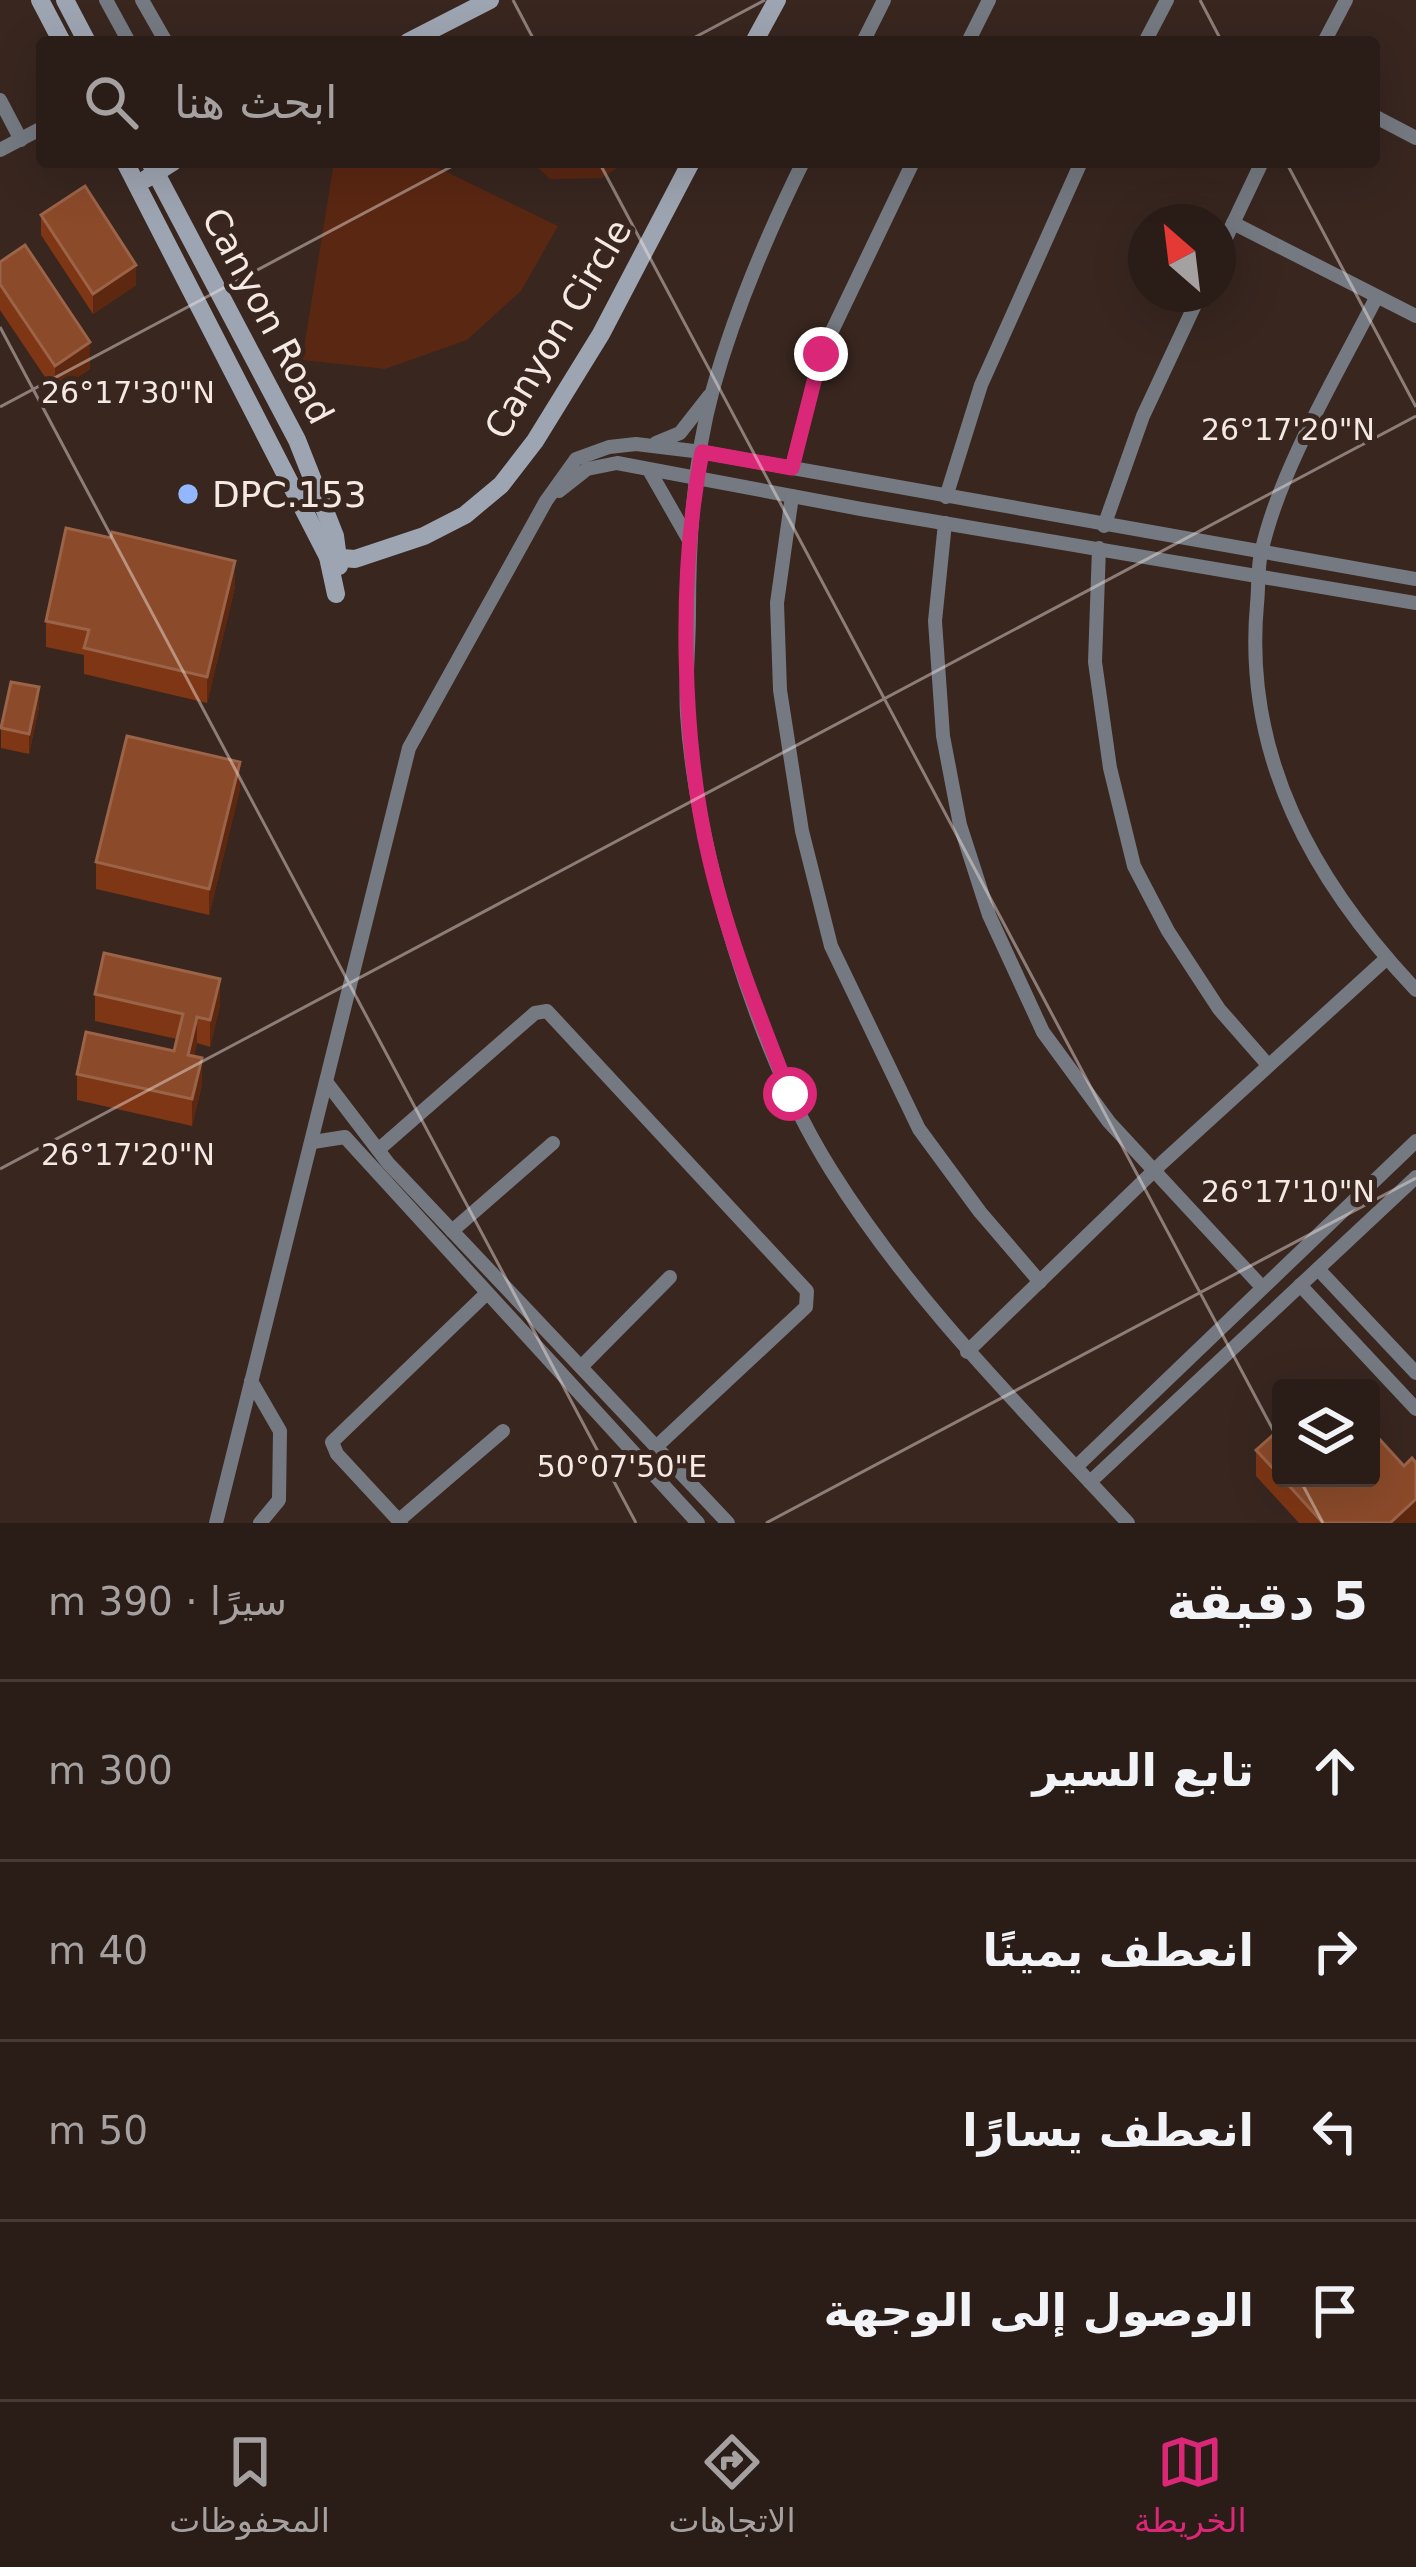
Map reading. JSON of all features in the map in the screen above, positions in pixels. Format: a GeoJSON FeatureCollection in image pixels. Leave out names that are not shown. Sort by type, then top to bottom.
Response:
{"type":"FeatureCollection","features":[{"type":"Feature","properties":{"kind":"main road"},"geometry":{"type":"LineString","coordinates":[[65,0],[84,36]]}},
{"type":"Feature","properties":{"kind":"main road"},"geometry":{"type":"LineString","coordinates":[[420,36],[490,0]]}},
{"type":"Feature","properties":{"kind":"main road"},"geometry":{"type":"LineString","coordinates":[[757,36],[777,0]]}},
{"type":"Feature","properties":{"kind":"main road"},"geometry":{"type":"LineString","coordinates":[[46,3],[60,36]]}},
{"type":"Feature","properties":{"kind":"main road","name":"Canyon Road"},"geometry":{"type":"LineString","coordinates":[[128,168],[334,558]]}},
{"type":"Feature","properties":{"kind":"main road"},"geometry":{"type":"LineString","coordinates":[[137,185],[157,168]]}},
{"type":"Feature","properties":{"kind":"main road","name":"Canyon Road"},"geometry":{"type":"LineString","coordinates":[[161,168],[297,440],[335,536],[334,558]]}},
{"type":"Feature","properties":{"kind":"main road","name":"Canyon Circle"},"geometry":{"type":"LineString","coordinates":[[334,558],[355,559],[424,536],[465,515],[501,484],[535,440],[601,334],[689,168]]}},
{"type":"Feature","properties":{"kind":"street"},"geometry":{"type":"LineString","coordinates":[[106,0],[126,36]]}},
{"type":"Feature","properties":{"kind":"street"},"geometry":{"type":"LineString","coordinates":[[142,0],[163,36]]}},
{"type":"Feature","properties":{"kind":"street"},"geometry":{"type":"LineString","coordinates":[[866,36],[884,0]]}},
{"type":"Feature","properties":{"kind":"street"},"geometry":{"type":"LineString","coordinates":[[971,36],[989,0]]}},
{"type":"Feature","properties":{"kind":"street"},"geometry":{"type":"LineString","coordinates":[[1148,36],[1167,0]]}},
{"type":"Feature","properties":{"kind":"street"},"geometry":{"type":"LineString","coordinates":[[1327,36],[1346,0]]}},
{"type":"Feature","properties":{"kind":"street"},"geometry":{"type":"LineString","coordinates":[[0,100],[20,140]]}},
{"type":"Feature","properties":{"kind":"street"},"geometry":{"type":"LineString","coordinates":[[1380,119],[1416,138]]}},
{"type":"Feature","properties":{"kind":"street"},"geometry":{"type":"LineString","coordinates":[[0,150],[36,131]]}},
{"type":"Feature","properties":{"kind":"street"},"geometry":{"type":"LineString","coordinates":[[800,168],[762,244],[712,392],[697,478],[689,540],[687,714],[710,860],[753,1001],[790,1094],[830,1168],[928,1308],[1128,1523]]}},
{"type":"Feature","properties":{"kind":"street"},"geometry":{"type":"LineString","coordinates":[[792,468],[821,354],[910,168]]}},
{"type":"Feature","properties":{"kind":"street"},"geometry":{"type":"LineString","coordinates":[[946,497],[981,385],[1078,168]]}},
{"type":"Feature","properties":{"kind":"street"},"geometry":{"type":"LineString","coordinates":[[1236,218],[1259,168]]}},
{"type":"Feature","properties":{"kind":"street"},"geometry":{"type":"LineString","coordinates":[[1236,226],[1416,316]]}},
{"type":"Feature","properties":{"kind":"street"},"geometry":{"type":"LineString","coordinates":[[1376,298],[1300,447],[1261,550],[1253,650],[1263,728],[1292,819],[1331,888],[1416,990]]}},
{"type":"Feature","properties":{"kind":"street"},"geometry":{"type":"LineString","coordinates":[[1104,526],[1143,416],[1192,312]]}},
{"type":"Feature","properties":{"kind":"street"},"geometry":{"type":"LineString","coordinates":[[217,1523],[409,748],[546,501],[577,459],[609,447],[660,443],[680,433],[712,392]]}},
{"type":"Feature","properties":{"kind":"street"},"geometry":{"type":"LineString","coordinates":[[636,445],[702,452],[1416,579]]}},
{"type":"Feature","properties":{"kind":"street"},"geometry":{"type":"LineString","coordinates":[[546,501],[587,469],[617,463],[1416,603]]}},
{"type":"Feature","properties":{"kind":"street"},"geometry":{"type":"LineString","coordinates":[[649,470],[689,540]]}},
{"type":"Feature","properties":{"kind":"street"},"geometry":{"type":"LineString","coordinates":[[792,496],[777,603],[780,689],[802,831],[832,946],[919,1129],[980,1212],[1040,1282]]}},
{"type":"Feature","properties":{"kind":"street"},"geometry":{"type":"LineString","coordinates":[[945,523],[935,621],[943,736],[960,825],[989,915],[1043,1032],[1108,1122],[1261,1286]]}},
{"type":"Feature","properties":{"kind":"street"},"geometry":{"type":"LineString","coordinates":[[1099,548],[1095,662],[1110,768],[1134,866],[1168,931],[1219,1009],[1268,1065]]}},
{"type":"Feature","properties":{"kind":"street"},"geometry":{"type":"LineString","coordinates":[[968,1352],[1155,1170],[1387,958]]}},
{"type":"Feature","properties":{"kind":"street"},"geometry":{"type":"LineString","coordinates":[[378,1150],[535,1013],[547,1011],[807,1291],[806,1306],[656,1447]]}},
{"type":"Feature","properties":{"kind":"street"},"geometry":{"type":"LineString","coordinates":[[327,1083],[378,1150],[728,1523]]}},
{"type":"Feature","properties":{"kind":"street"},"geometry":{"type":"LineString","coordinates":[[313,1142],[345,1137],[698,1523]]}},
{"type":"Feature","properties":{"kind":"street"},"geometry":{"type":"LineString","coordinates":[[1076,1467],[1416,1141]]}},
{"type":"Feature","properties":{"kind":"street"},"geometry":{"type":"LineString","coordinates":[[452,1231],[553,1143]]}},
{"type":"Feature","properties":{"kind":"street"},"geometry":{"type":"LineString","coordinates":[[1090,1482],[1416,1178]]}},
{"type":"Feature","properties":{"kind":"street"},"geometry":{"type":"LineString","coordinates":[[1318,1269],[1416,1372]]}},
{"type":"Feature","properties":{"kind":"street"},"geometry":{"type":"LineString","coordinates":[[581,1367],[670,1277]]}},
{"type":"Feature","properties":{"kind":"street"},"geometry":{"type":"LineString","coordinates":[[1300,1286],[1416,1409]]}},
{"type":"Feature","properties":{"kind":"street"},"geometry":{"type":"LineString","coordinates":[[488,1293],[332,1442],[337,1454],[399,1522],[502,1431]]}},
{"type":"Feature","properties":{"kind":"street"},"geometry":{"type":"LineString","coordinates":[[251,1381],[280,1431],[279,1500],[260,1523]]}},
{"type":"Feature","properties":{"kind":"shaded area"},"geometry":{"type":"Polygon","coordinates":[[[333,168],[438,168],[558,226],[521,291],[467,340],[385,369],[302,360],[333,168]]]}},
{"type":"Feature","properties":{"kind":"shaded area"},"geometry":{"type":"Polygon","coordinates":[[[538,168],[617,168],[602,178],[550,179],[538,168]]]}},
{"type":"Feature","properties":{"kind":"building"},"geometry":{"type":"Polygon","coordinates":[[[85,186],[136,265],[93,294],[41,215],[85,186]]]}},
{"type":"Feature","properties":{"kind":"building"},"geometry":{"type":"Polygon","coordinates":[[[25,245],[90,342],[55,366],[0,284],[0,262],[25,245]]]}},
{"type":"Feature","properties":{"kind":"building"},"geometry":{"type":"Polygon","coordinates":[[[66,528],[111,538],[112,532],[235,561],[207,677],[84,648],[89,630],[46,621],[66,528]]]}},
{"type":"Feature","properties":{"kind":"building"},"geometry":{"type":"Polygon","coordinates":[[[11,682],[39,687],[29,734],[1,728],[11,682]]]}},
{"type":"Feature","properties":{"kind":"building"},"geometry":{"type":"Polygon","coordinates":[[[127,736],[240,762],[209,889],[96,862],[127,736]]]}},
{"type":"Feature","properties":{"kind":"building"},"geometry":{"type":"Polygon","coordinates":[[[104,953],[220,979],[210,1020],[197,1017],[188,1055],[202,1058],[192,1099],[77,1074],[86,1032],[174,1051],[183,1014],[95,994],[104,953]]]}},
{"type":"Feature","properties":{"kind":"building"},"geometry":{"type":"Polygon","coordinates":[[[1272,1436],[1272,1467],[1256,1450],[1272,1436]]]}},
{"type":"Feature","properties":{"kind":"building"},"geometry":{"type":"Polygon","coordinates":[[[1380,1440],[1404,1466],[1412,1458],[1416,1463],[1416,1499],[1390,1523],[1323,1523],[1290,1487],[1380,1487],[1380,1440]]]}},
{"type":"Feature","properties":{"kind":"place","name":"DPC.153"},"geometry":{"type":"Point","coordinates":[188,494]}},
{"type":"Feature","properties":{"kind":"route"},"geometry":{"type":"LineString","coordinates":[[790,1094],[753,1001],[710,860],[687,714],[689,540],[702,452],[792,468],[821,354]]}}]}
